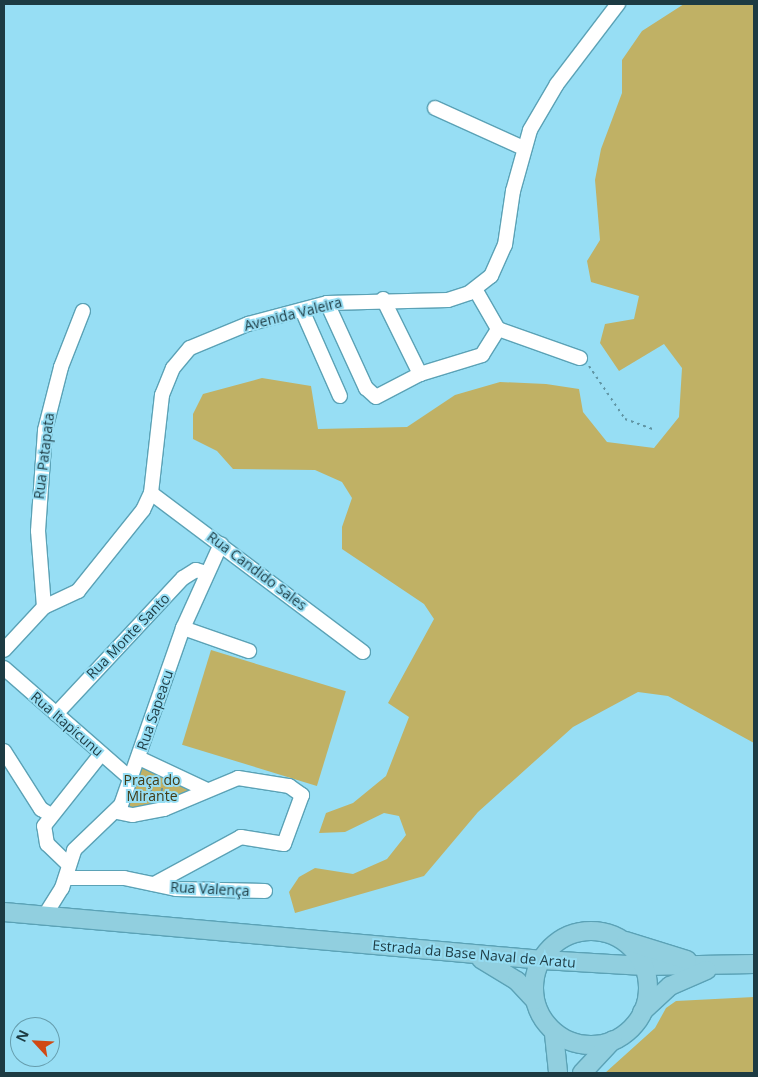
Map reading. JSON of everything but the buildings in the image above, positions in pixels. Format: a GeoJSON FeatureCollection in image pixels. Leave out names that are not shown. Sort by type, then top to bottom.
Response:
{"type":"FeatureCollection","features":[{"type":"Feature","properties":{"kind":"main road","name":"Estrada da Base Naval de Aratu"},"geometry":{"type":"LineString","coordinates":[[4,912],[543,960],[644,966],[754,964]]}},
{"type":"Feature","properties":{"kind":"main road"},"geometry":{"type":"LineString","coordinates":[[474,955],[554,945],[583,932],[620,939],[714,966]]}},
{"type":"Feature","properties":{"kind":"main road"},"geometry":{"type":"LineString","coordinates":[[620,939],[644,966],[646,998],[642,1012]]}},
{"type":"Feature","properties":{"kind":"main road"},"geometry":{"type":"LineString","coordinates":[[535,1000],[536,976],[543,960],[554,945]]}},
{"type":"Feature","properties":{"kind":"main road"},"geometry":{"type":"LineString","coordinates":[[474,955],[510,975],[535,1000],[554,1034],[558,1073]]}},
{"type":"Feature","properties":{"kind":"main road"},"geometry":{"type":"LineString","coordinates":[[582,1073],[613,1040],[670,986],[714,966]]}},
{"type":"Feature","properties":{"kind":"main road"},"geometry":{"type":"LineString","coordinates":[[554,1034],[583,1044],[613,1040]]}},
{"type":"Feature","properties":{"kind":"street","name":"Avenida Valeira"},"geometry":{"type":"LineString","coordinates":[[4,650],[44,607],[78,591],[104,564],[151,493],[162,395],[181,356],[214,336],[327,303],[383,299],[448,300],[475,289],[500,259],[523,148],[557,84],[618,4]]}},
{"type":"Feature","properties":{"kind":"street"},"geometry":{"type":"LineString","coordinates":[[435,108],[523,148]]}},
{"type":"Feature","properties":{"kind":"street"},"geometry":{"type":"LineString","coordinates":[[475,289],[498,329],[580,358]]}},
{"type":"Feature","properties":{"kind":"street"},"geometry":{"type":"LineString","coordinates":[[383,299],[420,374]]}},
{"type":"Feature","properties":{"kind":"street"},"geometry":{"type":"LineString","coordinates":[[327,303],[366,388],[380,397],[420,374],[482,354],[498,329]]}},
{"type":"Feature","properties":{"kind":"street"},"geometry":{"type":"LineString","coordinates":[[302,310],[340,396]]}},
{"type":"Feature","properties":{"kind":"street","name":"Rua Patapata"},"geometry":{"type":"LineString","coordinates":[[44,607],[38,531],[45,430],[60,367],[83,311]]}},
{"type":"Feature","properties":{"kind":"street","name":"Rua Candido Sales"},"geometry":{"type":"LineString","coordinates":[[151,493],[363,652]]}},
{"type":"Feature","properties":{"kind":"street","name":"Rua Sapeacu"},"geometry":{"type":"LineString","coordinates":[[45,915],[68,872],[78,844],[117,812],[139,758],[183,628],[206,573],[221,544]]}},
{"type":"Feature","properties":{"kind":"street","name":"Rua Monte Santo"},"geometry":{"type":"LineString","coordinates":[[56,714],[183,578],[196,570],[206,573]]}},
{"type":"Feature","properties":{"kind":"street"},"geometry":{"type":"LineString","coordinates":[[183,628],[249,651]]}},
{"type":"Feature","properties":{"kind":"street","name":"Rua Itapicunu"},"geometry":{"type":"LineString","coordinates":[[4,668],[131,780]]}},
{"type":"Feature","properties":{"kind":"street"},"geometry":{"type":"LineString","coordinates":[[4,751],[41,809],[51,815]]}},
{"type":"Feature","properties":{"kind":"street"},"geometry":{"type":"LineString","coordinates":[[68,872],[44,839],[51,815],[101,754]]}},
{"type":"Feature","properties":{"kind":"street"},"geometry":{"type":"LineString","coordinates":[[139,758],[205,789]]}},
{"type":"Feature","properties":{"kind":"street","name":"Rua Valença"},"geometry":{"type":"LineString","coordinates":[[154,884],[241,837],[284,844],[303,797],[290,786],[248,777],[205,789]]}},
{"type":"Feature","properties":{"kind":"street"},"geometry":{"type":"LineString","coordinates":[[117,812],[132,815],[164,809],[205,789]]}},
{"type":"Feature","properties":{"kind":"street","name":"Rua Valença"},"geometry":{"type":"LineString","coordinates":[[68,872],[124,878],[154,884],[265,891]]}},
{"type":"Feature","properties":{"kind":"path"},"geometry":{"type":"LineString","coordinates":[[580,358],[626,419],[653,429]]}},
{"type":"Feature","properties":{"kind":"path"},"geometry":{"type":"LineString","coordinates":[[149,799],[154,778],[169,780],[159,792],[164,809]]}},
{"type":"Feature","properties":{"kind":"path"},"geometry":{"type":"LineString","coordinates":[[131,780],[149,799],[164,809]]}},
{"type":"Feature","properties":{"kind":"green space"},"geometry":{"type":"Polygon","coordinates":[[[684,4],[754,4],[754,743],[668,696],[638,692],[573,727],[478,812],[424,876],[295,913],[289,892],[299,877],[315,868],[353,874],[387,859],[406,835],[399,816],[384,813],[345,832],[319,833],[326,813],[353,803],[386,776],[409,717],[388,703],[434,619],[424,604],[342,549],[342,527],[352,498],[342,482],[315,470],[233,469],[217,451],[193,439],[193,414],[203,394],[262,378],[311,386],[318,429],[407,427],[455,395],[500,382],[546,384],[579,389],[583,412],[607,442],[654,448],[679,417],[682,368],[664,344],[619,371],[600,343],[605,324],[634,319],[639,296],[591,282],[587,261],[600,240],[595,180],[601,149],[622,93],[622,60],[642,31],[684,4]]]}},
{"type":"Feature","properties":{"kind":"green space"},"geometry":{"type":"Polygon","coordinates":[[[211,650],[346,691],[317,786],[182,745],[211,650]]]}},
{"type":"Feature","properties":{"kind":"green space","name":"Praça do Mirante"},"geometry":{"type":"Polygon","coordinates":[[[140,760],[201,789],[164,807],[124,812],[140,760]]]}},
{"type":"Feature","properties":{"kind":"green space"},"geometry":{"type":"Polygon","coordinates":[[[754,997],[754,1073],[605,1073],[655,1028],[666,1008],[676,1001],[754,997]]]}}]}
